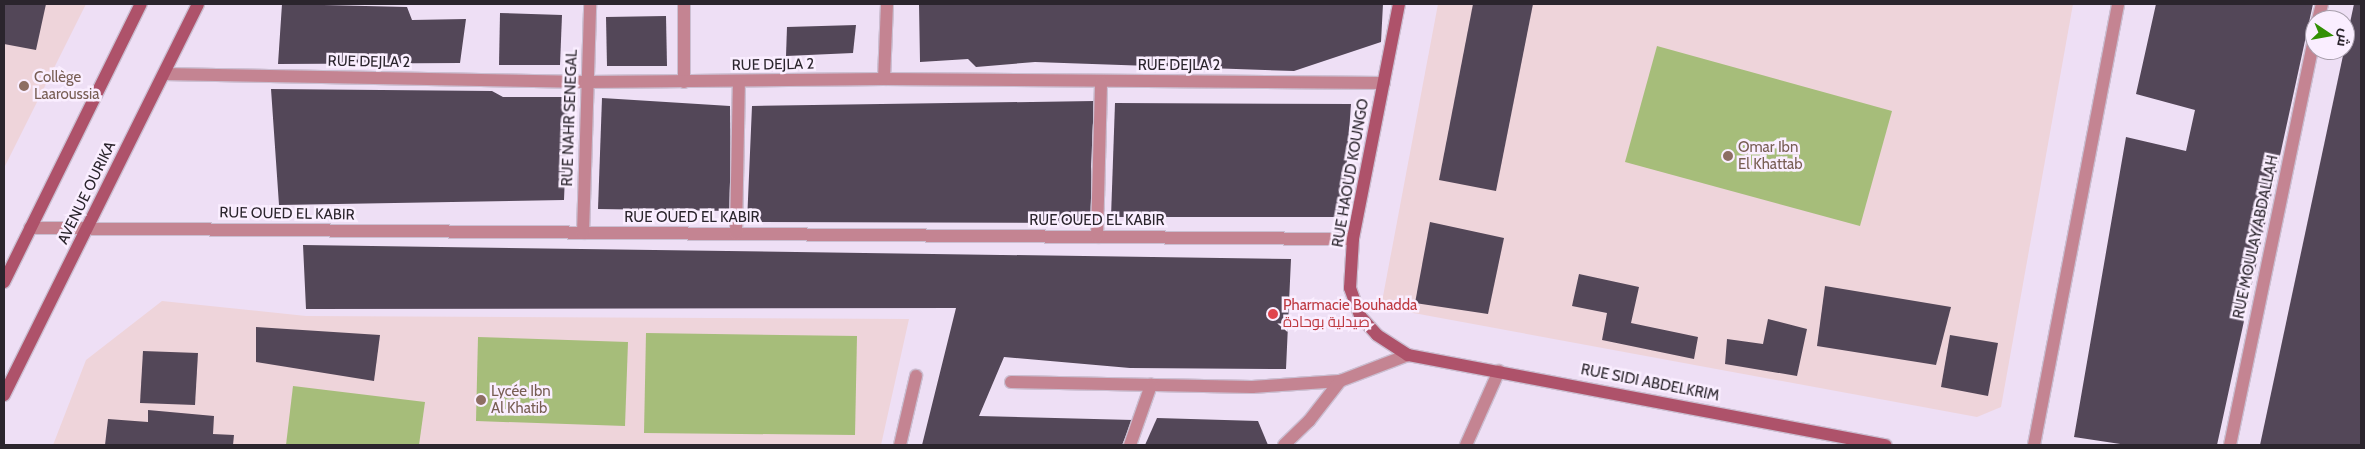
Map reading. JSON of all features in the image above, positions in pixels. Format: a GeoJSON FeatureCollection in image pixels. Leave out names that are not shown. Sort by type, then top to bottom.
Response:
{"type":"FeatureCollection","features":[{"type":"Feature","properties":{"kind":"street"},"geometry":{"type":"LineString","coordinates":[[4,282],[142,4]]}},
{"type":"Feature","properties":{"kind":"street","name":"AVENUE OURIKA"},"geometry":{"type":"LineString","coordinates":[[4,395],[89,228],[198,4]]}},
{"type":"Feature","properties":{"kind":"street","name":"RUE NAHR SENEGAL"},"geometry":{"type":"LineString","coordinates":[[583,233],[586,82],[590,4]]}},
{"type":"Feature","properties":{"kind":"street"},"geometry":{"type":"LineString","coordinates":[[684,4],[684,82]]}},
{"type":"Feature","properties":{"kind":"street"},"geometry":{"type":"LineString","coordinates":[[884,80],[887,4]]}},
{"type":"Feature","properties":{"kind":"street","name":"RUE HAOUD KOUNGO"},"geometry":{"type":"LineString","coordinates":[[1399,4],[1353,239],[1350,288],[1360,316],[1377,335],[1408,354]]}},
{"type":"Feature","properties":{"kind":"street"},"geometry":{"type":"LineString","coordinates":[[2034,445],[2118,4]]}},
{"type":"Feature","properties":{"kind":"street","name":"RUE MOULAY ABDALLAH"},"geometry":{"type":"LineString","coordinates":[[2230,445],[2310,60]]}},
{"type":"Feature","properties":{"kind":"street","name":"RUE DEJLA 2"},"geometry":{"type":"LineString","coordinates":[[164,74],[586,82],[884,80],[1384,83]]}},
{"type":"Feature","properties":{"kind":"street"},"geometry":{"type":"LineString","coordinates":[[736,234],[739,82]]}},
{"type":"Feature","properties":{"kind":"street"},"geometry":{"type":"LineString","coordinates":[[1097,237],[1101,82]]}},
{"type":"Feature","properties":{"kind":"street","name":"RUE OUED EL KABIR"},"geometry":{"type":"LineString","coordinates":[[30,228],[1353,239]]}},
{"type":"Feature","properties":{"kind":"street"},"geometry":{"type":"LineString","coordinates":[[1011,382],[1252,387],[1340,381],[1408,354]]}},
{"type":"Feature","properties":{"kind":"street","name":"RUE SIDI ABDELKRIM"},"geometry":{"type":"LineString","coordinates":[[1408,354],[1886,445]]}},
{"type":"Feature","properties":{"kind":"street"},"geometry":{"type":"LineString","coordinates":[[1466,445],[1499,370]]}},
{"type":"Feature","properties":{"kind":"street"},"geometry":{"type":"LineString","coordinates":[[900,445],[916,376]]}},
{"type":"Feature","properties":{"kind":"street"},"geometry":{"type":"LineString","coordinates":[[1284,445],[1309,421],[1340,381]]}},
{"type":"Feature","properties":{"kind":"street"},"geometry":{"type":"LineString","coordinates":[[1130,445],[1151,385]]}},
{"type":"Feature","properties":{"kind":"shaded area","name":"Collège Laaroussia"},"geometry":{"type":"Polygon","coordinates":[[[4,4],[86,4],[4,168],[4,4]]]}},
{"type":"Feature","properties":{"kind":"shaded area","name":"Omar Ibn El Khattab"},"geometry":{"type":"Polygon","coordinates":[[[1438,4],[2073,4],[2001,407],[1977,417],[1381,307],[1438,4]]]}},
{"type":"Feature","properties":{"kind":"shaded area","name":"Lycée Ibn Al Khatib"},"geometry":{"type":"Polygon","coordinates":[[[162,301],[306,316],[909,319],[881,445],[53,445],[86,360],[162,301]]]}},
{"type":"Feature","properties":{"kind":"green space"},"geometry":{"type":"Polygon","coordinates":[[[1657,46],[1892,111],[1860,226],[1625,162],[1657,46]]]}},
{"type":"Feature","properties":{"kind":"green space"},"geometry":{"type":"Polygon","coordinates":[[[646,333],[857,336],[855,435],[644,433],[646,333]]]}},
{"type":"Feature","properties":{"kind":"green space"},"geometry":{"type":"Polygon","coordinates":[[[478,337],[628,342],[625,426],[476,421],[478,337]]]}},
{"type":"Feature","properties":{"kind":"green space"},"geometry":{"type":"Polygon","coordinates":[[[293,386],[425,402],[419,445],[286,445],[293,386]]]}},
{"type":"Feature","properties":{"kind":"building"},"geometry":{"type":"Polygon","coordinates":[[[4,4],[46,4],[36,50],[4,44],[4,4]]]}},
{"type":"Feature","properties":{"kind":"building"},"geometry":{"type":"Polygon","coordinates":[[[282,4],[407,7],[412,20],[466,19],[460,63],[278,64],[282,4]]]}},
{"type":"Feature","properties":{"kind":"building"},"geometry":{"type":"Polygon","coordinates":[[[919,4],[1383,4],[1381,42],[1294,71],[1035,62],[976,67],[968,59],[920,62],[919,4]]]}},
{"type":"Feature","properties":{"kind":"building"},"geometry":{"type":"Polygon","coordinates":[[[1473,4],[1533,4],[1496,191],[1439,180],[1473,4]]]}},
{"type":"Feature","properties":{"kind":"building"},"geometry":{"type":"Polygon","coordinates":[[[2156,4],[2313,4],[2312,10],[2305,10],[2305,41],[2217,445],[2127,445],[2074,437],[2126,137],[2186,151],[2195,110],[2136,94],[2156,4]]]}},
{"type":"Feature","properties":{"kind":"building"},"geometry":{"type":"Polygon","coordinates":[[[2354,4],[2361,4],[2361,445],[2260,445],[2342,60],[2355,60],[2355,10],[2353,10],[2354,4]]]}},
{"type":"Feature","properties":{"kind":"building"},"geometry":{"type":"Polygon","coordinates":[[[500,13],[562,15],[560,65],[499,65],[500,13]]]}},
{"type":"Feature","properties":{"kind":"building"},"geometry":{"type":"Polygon","coordinates":[[[666,16],[667,66],[607,66],[606,17],[666,16]]]}},
{"type":"Feature","properties":{"kind":"building"},"geometry":{"type":"Polygon","coordinates":[[[856,25],[853,53],[786,56],[787,27],[856,25]]]}},
{"type":"Feature","properties":{"kind":"building"},"geometry":{"type":"Polygon","coordinates":[[[271,89],[492,91],[503,97],[568,97],[564,200],[279,205],[271,89]]]}},
{"type":"Feature","properties":{"kind":"building"},"geometry":{"type":"Polygon","coordinates":[[[602,98],[730,106],[731,211],[598,209],[602,98]]]}},
{"type":"Feature","properties":{"kind":"building"},"geometry":{"type":"Polygon","coordinates":[[[1094,101],[1091,167],[1095,223],[747,222],[752,106],[1094,101]]]}},
{"type":"Feature","properties":{"kind":"building"},"geometry":{"type":"Polygon","coordinates":[[[1115,103],[1351,104],[1343,217],[1111,217],[1115,103]]]}},
{"type":"Feature","properties":{"kind":"building"},"geometry":{"type":"Polygon","coordinates":[[[1430,222],[1504,238],[1488,314],[1415,303],[1430,222]]]}},
{"type":"Feature","properties":{"kind":"building"},"geometry":{"type":"Polygon","coordinates":[[[303,245],[1291,259],[1286,369],[1130,368],[1004,357],[979,416],[1133,420],[1122,445],[922,445],[956,308],[306,309],[303,245]]]}},
{"type":"Feature","properties":{"kind":"building"},"geometry":{"type":"Polygon","coordinates":[[[1579,274],[1639,287],[1631,323],[1698,337],[1694,359],[1602,340],[1607,313],[1572,306],[1579,274]]]}},
{"type":"Feature","properties":{"kind":"building"},"geometry":{"type":"Polygon","coordinates":[[[1825,286],[1951,307],[1936,365],[1817,346],[1825,286]]]}},
{"type":"Feature","properties":{"kind":"building"},"geometry":{"type":"Polygon","coordinates":[[[1768,319],[1807,329],[1797,376],[1725,364],[1727,339],[1763,344],[1768,319]]]}},
{"type":"Feature","properties":{"kind":"building"},"geometry":{"type":"Polygon","coordinates":[[[256,327],[380,335],[374,381],[256,362],[256,327]]]}},
{"type":"Feature","properties":{"kind":"building"},"geometry":{"type":"Polygon","coordinates":[[[1950,335],[1998,343],[1988,396],[1941,387],[1950,335]]]}},
{"type":"Feature","properties":{"kind":"building"},"geometry":{"type":"Polygon","coordinates":[[[143,351],[198,353],[195,405],[140,403],[143,351]]]}},
{"type":"Feature","properties":{"kind":"building"},"geometry":{"type":"Polygon","coordinates":[[[148,410],[214,416],[213,434],[234,435],[233,445],[105,445],[108,419],[148,422],[148,410]]]}},
{"type":"Feature","properties":{"kind":"building"},"geometry":{"type":"Polygon","coordinates":[[[1157,418],[1258,421],[1268,445],[1145,445],[1157,418]]]}},
{"type":"Feature","properties":{"kind":"place","name":"Collège Laaroussia"},"geometry":{"type":"Point","coordinates":[24,86]}},
{"type":"Feature","properties":{"kind":"place","name":"Omar Ibn El Khattab"},"geometry":{"type":"Point","coordinates":[1728,156]}},
{"type":"Feature","properties":{"kind":"place","name":"Pharmacie Bouhadda صيدلية بوحادة"},"geometry":{"type":"Point","coordinates":[1273,314]}},
{"type":"Feature","properties":{"kind":"place","name":"Lycée Ibn Al Khatib"},"geometry":{"type":"Point","coordinates":[481,400]}}]}
